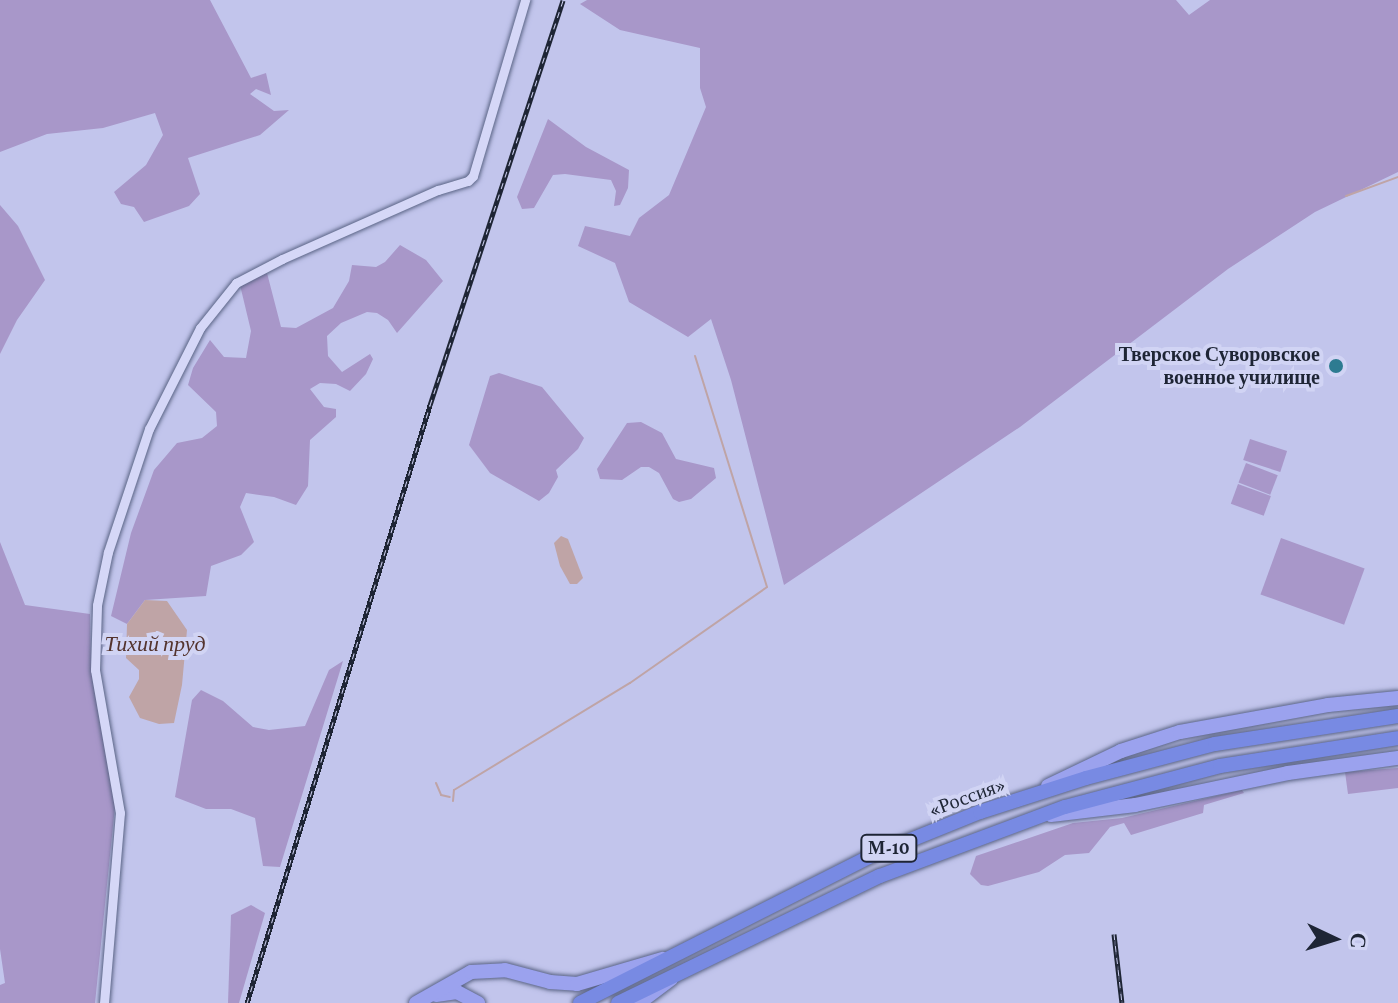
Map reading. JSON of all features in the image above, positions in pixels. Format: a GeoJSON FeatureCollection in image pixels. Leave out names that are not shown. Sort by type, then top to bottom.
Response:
{"type":"FeatureCollection","features":[{"type":"Feature","properties":{"kind":"highway","name":"«Россия»"},"geometry":{"type":"LineString","coordinates":[[580,1003],[871,856],[1030,795],[1241,739],[1398,716]]}},
{"type":"Feature","properties":{"kind":"highway","name":"«Россия»"},"geometry":{"type":"LineString","coordinates":[[618,1003],[880,876],[1037,816],[1138,786],[1245,761],[1398,738]]}},
{"type":"Feature","properties":{"kind":"main road"},"geometry":{"type":"LineString","coordinates":[[1030,795],[1102,759],[1160,737],[1328,705],[1398,698]]}},
{"type":"Feature","properties":{"kind":"main road"},"geometry":{"type":"LineString","coordinates":[[1037,816],[1135,805],[1288,773],[1398,758]]}},
{"type":"Feature","properties":{"kind":"main road"},"geometry":{"type":"LineString","coordinates":[[417,1003],[471,972],[505,970],[550,982],[577,984],[674,957]]}},
{"type":"Feature","properties":{"kind":"main road"},"geometry":{"type":"LineString","coordinates":[[639,1003],[676,974]]}},
{"type":"Feature","properties":{"kind":"main road"},"geometry":{"type":"LineString","coordinates":[[417,1003],[452,991],[467,995],[478,1003]]}},
{"type":"Feature","properties":{"kind":"street"},"geometry":{"type":"LineString","coordinates":[[104,1003],[120,813],[95,670],[97,605],[108,552],[149,429],[200,328],[236,283],[282,259],[438,190],[468,181],[473,176],[525,0]]}},
{"type":"Feature","properties":{"kind":"shaded area"},"geometry":{"type":"Polygon","coordinates":[[[0,0],[210,0],[251,78],[266,73],[271,95],[256,89],[250,94],[274,111],[289,110],[260,135],[188,158],[200,194],[189,206],[144,222],[134,207],[121,204],[114,192],[146,165],[163,135],[155,113],[103,128],[47,134],[0,152],[0,0]]]}},
{"type":"Feature","properties":{"kind":"shaded area"},"geometry":{"type":"Polygon","coordinates":[[[587,0],[1176,0],[1189,15],[1210,0],[1398,0],[1398,172],[1315,212],[1228,269],[1020,427],[784,585],[731,380],[711,319],[688,337],[629,302],[615,263],[578,246],[585,226],[630,236],[639,218],[669,195],[706,107],[700,88],[700,48],[620,30],[580,4],[587,0]]]}},
{"type":"Feature","properties":{"kind":"shaded area"},"geometry":{"type":"Polygon","coordinates":[[[548,119],[586,147],[629,170],[628,188],[620,205],[614,206],[616,191],[611,180],[565,174],[553,175],[534,208],[522,209],[517,197],[548,119]]]}},
{"type":"Feature","properties":{"kind":"shaded area"},"geometry":{"type":"Polygon","coordinates":[[[0,205],[18,226],[45,280],[17,320],[0,354],[0,205]]]}},
{"type":"Feature","properties":{"kind":"shaded area"},"geometry":{"type":"Polygon","coordinates":[[[400,245],[426,260],[443,281],[397,333],[388,320],[377,313],[367,312],[341,323],[327,336],[328,356],[342,372],[370,354],[373,359],[366,374],[350,391],[336,384],[320,383],[310,389],[324,407],[336,409],[336,417],[310,440],[308,486],[296,505],[274,497],[246,493],[240,507],[254,542],[241,555],[211,566],[206,596],[145,600],[127,624],[111,616],[131,533],[154,470],[177,443],[202,438],[217,426],[216,412],[188,385],[193,368],[210,340],[224,357],[246,358],[251,331],[240,285],[267,273],[281,327],[296,328],[333,308],[349,281],[352,265],[376,267],[400,245]]]}},
{"type":"Feature","properties":{"kind":"shaded area"},"geometry":{"type":"Polygon","coordinates":[[[499,373],[542,387],[584,438],[578,449],[556,470],[558,477],[549,493],[539,501],[490,473],[469,445],[490,376],[499,373]]]}},
{"type":"Feature","properties":{"kind":"shaded area"},"geometry":{"type":"Polygon","coordinates":[[[641,422],[662,433],[676,459],[714,468],[716,478],[691,499],[679,502],[673,499],[659,473],[649,467],[641,467],[622,480],[600,479],[597,469],[627,423],[641,422]]]}},
{"type":"Feature","properties":{"kind":"shaded area"},"geometry":{"type":"Polygon","coordinates":[[[1250,439],[1287,451],[1280,472],[1243,460],[1250,439]]]}},
{"type":"Feature","properties":{"kind":"shaded area"},"geometry":{"type":"Polygon","coordinates":[[[1246,463],[1278,475],[1270,495],[1238,483],[1246,463]]]}},
{"type":"Feature","properties":{"kind":"shaded area"},"geometry":{"type":"Polygon","coordinates":[[[1238,484],[1271,496],[1264,516],[1231,504],[1238,484]]]}},
{"type":"Feature","properties":{"kind":"shaded area"},"geometry":{"type":"Polygon","coordinates":[[[1281,538],[1365,568],[1344,625],[1260,594],[1281,538]]]}},
{"type":"Feature","properties":{"kind":"shaded area"},"geometry":{"type":"Polygon","coordinates":[[[0,542],[25,605],[90,614],[91,670],[115,806],[95,1003],[0,1003],[0,985],[5,983],[0,949],[0,542]]]}},
{"type":"Feature","properties":{"kind":"shaded area"},"geometry":{"type":"Polygon","coordinates":[[[343,661],[280,867],[263,866],[255,818],[231,809],[206,809],[175,797],[192,700],[201,690],[223,701],[253,727],[269,730],[305,726],[329,670],[343,661]]]}},
{"type":"Feature","properties":{"kind":"shaded area"},"geometry":{"type":"Polygon","coordinates":[[[1398,768],[1398,788],[1348,794],[1345,772],[1398,768]]]}},
{"type":"Feature","properties":{"kind":"shaded area"},"geometry":{"type":"Polygon","coordinates":[[[1242,790],[1244,793],[1204,805],[1203,813],[1131,835],[1124,823],[1110,827],[1089,853],[1065,855],[1039,872],[988,886],[981,885],[970,874],[976,856],[1073,823],[1122,818],[1242,790]]]}},
{"type":"Feature","properties":{"kind":"shaded area"},"geometry":{"type":"Polygon","coordinates":[[[251,905],[265,913],[239,1003],[228,1003],[231,915],[251,905]]]}},
{"type":"Feature","properties":{"kind":"water"},"geometry":{"type":"Polygon","coordinates":[[[561,536],[568,539],[583,578],[577,584],[570,584],[560,566],[554,543],[561,536]]]}},
{"type":"Feature","properties":{"kind":"water","name":"Тихий пруд"},"geometry":{"type":"Polygon","coordinates":[[[145,600],[167,601],[187,630],[182,685],[174,723],[159,724],[140,718],[129,697],[139,679],[139,670],[126,658],[127,624],[145,600]]]}},
{"type":"Feature","properties":{"kind":"waterway"},"geometry":{"type":"LineString","coordinates":[[1346,196],[1398,177]]}},
{"type":"Feature","properties":{"kind":"waterway"},"geometry":{"type":"LineString","coordinates":[[453,801],[454,790],[630,683],[767,587],[695,356]]}},
{"type":"Feature","properties":{"kind":"waterway"},"geometry":{"type":"LineString","coordinates":[[436,783],[441,795],[450,797]]}},
{"type":"Feature","properties":{"kind":"railway"},"geometry":{"type":"LineString","coordinates":[[247,1003],[430,405],[563,0]]}},
{"type":"Feature","properties":{"kind":"railway"},"geometry":{"type":"LineString","coordinates":[[1114,934],[1122,1003]]}},
{"type":"Feature","properties":{"kind":"place","name":"Тверское Суворовское военное училище"},"geometry":{"type":"Point","coordinates":[1336,366]}}]}
